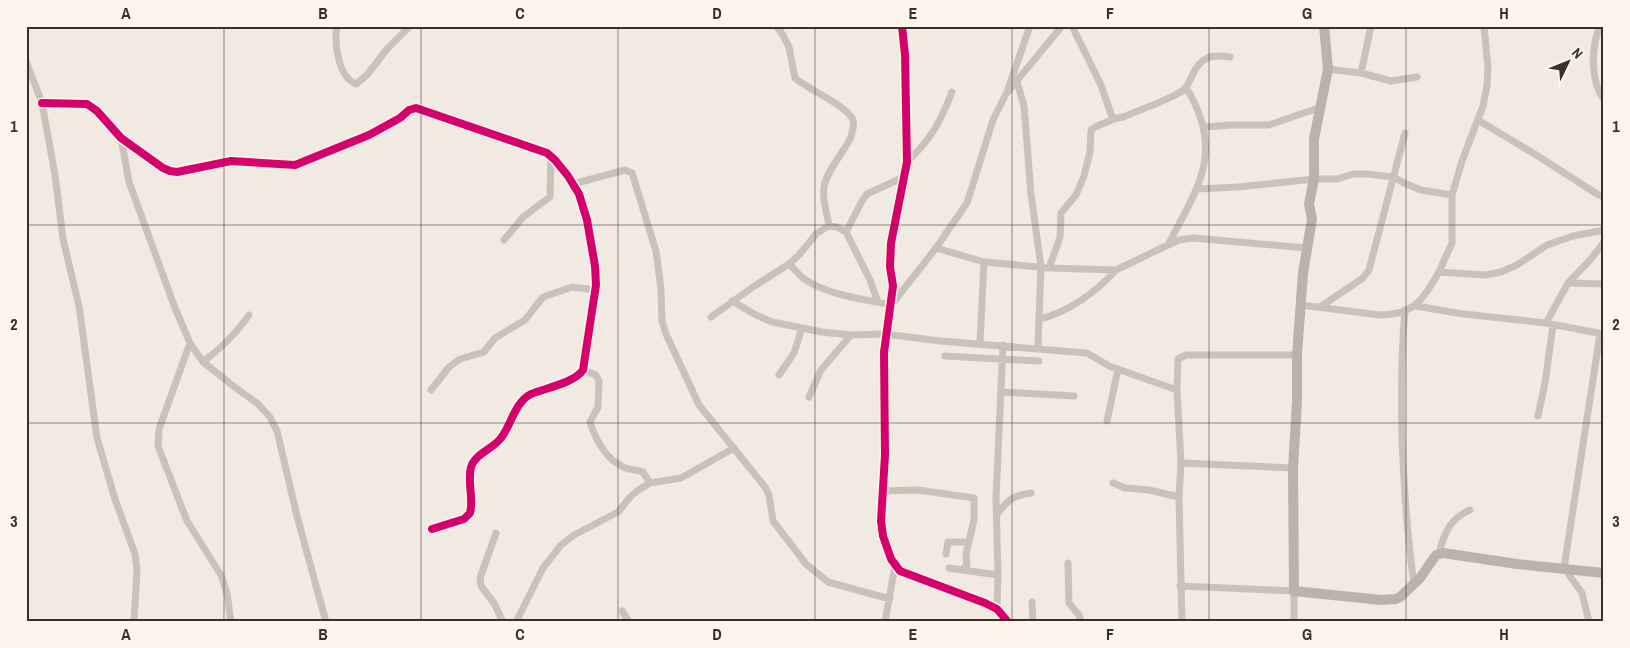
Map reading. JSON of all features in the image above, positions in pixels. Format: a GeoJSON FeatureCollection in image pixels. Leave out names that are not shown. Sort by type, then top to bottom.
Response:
{"type":"FeatureCollection","features":[{"type":"Feature","properties":{"kind":"street"},"geometry":{"type":"LineString","coordinates":[[337,26],[335,41],[339,59],[349,80],[356,84],[367,75],[387,49],[410,26]]}},
{"type":"Feature","properties":{"kind":"street"},"geometry":{"type":"LineString","coordinates":[[776,26],[789,47],[795,78],[837,105],[849,114],[853,121],[853,132],[850,139],[826,178],[824,198],[829,226]]}},
{"type":"Feature","properties":{"kind":"street"},"geometry":{"type":"LineString","coordinates":[[891,305],[936,248],[967,203],[993,120],[1006,94],[1030,26]]}},
{"type":"Feature","properties":{"kind":"street"},"geometry":{"type":"LineString","coordinates":[[1006,94],[1062,26]]}},
{"type":"Feature","properties":{"kind":"street"},"geometry":{"type":"LineString","coordinates":[[1072,26],[1101,85],[1114,119]]}},
{"type":"Feature","properties":{"kind":"street"},"geometry":{"type":"LineString","coordinates":[[1294,622],[1293,468],[1297,401],[1297,355],[1306,248],[1312,218],[1309,204],[1314,179],[1314,139],[1328,69],[1324,26]]}},
{"type":"Feature","properties":{"kind":"street"},"geometry":{"type":"LineString","coordinates":[[1361,73],[1371,26]]}},
{"type":"Feature","properties":{"kind":"street"},"geometry":{"type":"LineString","coordinates":[[1301,305],[1380,316],[1416,306],[1424,298],[1439,272],[1452,243],[1452,194],[1462,161],[1478,120],[1487,86],[1488,68],[1484,26]]}},
{"type":"Feature","properties":{"kind":"street"},"geometry":{"type":"LineString","coordinates":[[1600,26],[1596,36],[1594,71],[1597,89],[1604,100]]}},
{"type":"Feature","properties":{"kind":"street"},"geometry":{"type":"LineString","coordinates":[[902,27],[905,56],[907,162],[891,243],[890,267],[893,286],[885,334],[886,455],[881,521],[883,536],[887,551],[895,566],[906,574],[972,597],[997,609],[1008,622]]}},
{"type":"Feature","properties":{"kind":"street"},"geometry":{"type":"LineString","coordinates":[[1050,268],[1060,237],[1061,213],[1076,195],[1084,176],[1090,152],[1091,130],[1182,91],[1201,62],[1214,56],[1230,57]]}},
{"type":"Feature","properties":{"kind":"street"},"geometry":{"type":"LineString","coordinates":[[26,61],[42,103],[55,175],[63,240],[79,306],[97,438],[115,499],[135,554],[137,569],[134,622]]}},
{"type":"Feature","properties":{"kind":"street"},"geometry":{"type":"LineString","coordinates":[[1328,69],[1361,73],[1392,82],[1417,77]]}},
{"type":"Feature","properties":{"kind":"street"},"geometry":{"type":"LineString","coordinates":[[1017,82],[1024,106],[1031,194],[1040,267],[1038,348]]}},
{"type":"Feature","properties":{"kind":"street"},"geometry":{"type":"LineString","coordinates":[[1168,245],[1197,189],[1204,167],[1206,143],[1204,127],[1196,103],[1186,87]]}},
{"type":"Feature","properties":{"kind":"street"},"geometry":{"type":"LineString","coordinates":[[907,162],[934,133],[952,92]]}},
{"type":"Feature","properties":{"kind":"street"},"geometry":{"type":"LineString","coordinates":[[42,103],[87,104],[97,111],[121,138],[170,172],[230,161],[292,166],[369,135],[400,118],[409,110],[416,108],[551,155],[579,194],[595,266],[596,282],[583,370],[576,377],[530,395],[523,400],[516,408],[499,441],[474,461],[469,478],[470,513],[464,519],[432,528]]}},
{"type":"Feature","properties":{"kind":"street"},"geometry":{"type":"LineString","coordinates":[[1204,127],[1269,125],[1321,107]]}},
{"type":"Feature","properties":{"kind":"street"},"geometry":{"type":"LineString","coordinates":[[1478,120],[1604,197]]}},
{"type":"Feature","properties":{"kind":"street"},"geometry":{"type":"LineString","coordinates":[[1320,307],[1362,278],[1369,270],[1404,133]]}},
{"type":"Feature","properties":{"kind":"street"},"geometry":{"type":"LineString","coordinates":[[121,138],[129,182],[175,308],[190,342],[203,362],[258,404],[270,417],[277,431],[297,516],[326,622]]}},
{"type":"Feature","properties":{"kind":"street"},"geometry":{"type":"LineString","coordinates":[[504,240],[523,217],[550,197],[551,155]]}},
{"type":"Feature","properties":{"kind":"street"},"geometry":{"type":"LineString","coordinates":[[573,184],[625,170],[632,173],[656,251],[664,327],[695,399],[765,487],[769,495],[773,521],[806,564],[828,582],[890,599]]}},
{"type":"Feature","properties":{"kind":"street"},"geometry":{"type":"LineString","coordinates":[[1197,189],[1314,179],[1337,179],[1353,174],[1367,174],[1394,177],[1421,190],[1452,194]]}},
{"type":"Feature","properties":{"kind":"street"},"geometry":{"type":"LineString","coordinates":[[846,232],[867,194],[904,177]]}},
{"type":"Feature","properties":{"kind":"street"},"geometry":{"type":"LineString","coordinates":[[710,317],[789,264],[817,233],[829,226],[837,227],[846,232],[870,280],[878,302]]}},
{"type":"Feature","properties":{"kind":"street"},"geometry":{"type":"LineString","coordinates":[[1439,272],[1485,275],[1501,272],[1517,265],[1547,245],[1573,236],[1604,230]]}},
{"type":"Feature","properties":{"kind":"street"},"geometry":{"type":"LineString","coordinates":[[1039,319],[1050,317],[1094,292],[1116,270],[1180,240],[1192,238],[1306,248]]}},
{"type":"Feature","properties":{"kind":"street"},"geometry":{"type":"LineString","coordinates":[[1538,416],[1545,383],[1549,324],[1568,283],[1604,242]]}},
{"type":"Feature","properties":{"kind":"street"},"geometry":{"type":"LineString","coordinates":[[936,248],[984,262],[1050,268],[1116,270]]}},
{"type":"Feature","properties":{"kind":"street"},"geometry":{"type":"LineString","coordinates":[[980,343],[984,262]]}},
{"type":"Feature","properties":{"kind":"street"},"geometry":{"type":"LineString","coordinates":[[789,264],[804,278],[820,286],[846,296],[891,305]]}},
{"type":"Feature","properties":{"kind":"street"},"geometry":{"type":"LineString","coordinates":[[1568,283],[1604,284]]}},
{"type":"Feature","properties":{"kind":"street"},"geometry":{"type":"LineString","coordinates":[[431,390],[449,367],[460,359],[484,352],[495,338],[525,320],[537,303],[544,297],[572,287],[595,290]]}},
{"type":"Feature","properties":{"kind":"street"},"geometry":{"type":"LineString","coordinates":[[732,301],[766,320],[802,328],[851,335],[885,334],[1087,353],[1093,355],[1106,365],[1176,390]]}},
{"type":"Feature","properties":{"kind":"street"},"geometry":{"type":"LineString","coordinates":[[1416,306],[1463,314],[1549,324],[1602,334],[1564,568],[1582,593],[1589,622]]}},
{"type":"Feature","properties":{"kind":"street"},"geometry":{"type":"LineString","coordinates":[[1405,310],[1402,400],[1403,460],[1405,516],[1414,584]]}},
{"type":"Feature","properties":{"kind":"street"},"geometry":{"type":"LineString","coordinates":[[203,362],[232,337],[249,315]]}},
{"type":"Feature","properties":{"kind":"street"},"geometry":{"type":"LineString","coordinates":[[779,375],[794,354],[802,328]]}},
{"type":"Feature","properties":{"kind":"street"},"geometry":{"type":"LineString","coordinates":[[809,396],[821,370],[851,335]]}},
{"type":"Feature","properties":{"kind":"street"},"geometry":{"type":"LineString","coordinates":[[190,342],[159,428],[158,446],[187,521],[221,575],[228,594],[231,622]]}},
{"type":"Feature","properties":{"kind":"street"},"geometry":{"type":"LineString","coordinates":[[997,609],[996,498],[1003,345]]}},
{"type":"Feature","properties":{"kind":"street"},"geometry":{"type":"LineString","coordinates":[[1182,622],[1179,497],[1181,463],[1176,390],[1177,362],[1183,356],[1297,355]]}},
{"type":"Feature","properties":{"kind":"street"},"geometry":{"type":"LineString","coordinates":[[945,356],[1039,361]]}},
{"type":"Feature","properties":{"kind":"street"},"geometry":{"type":"LineString","coordinates":[[1108,420],[1118,369]]}},
{"type":"Feature","properties":{"kind":"street"},"geometry":{"type":"LineString","coordinates":[[583,370],[596,374],[599,381],[598,407],[590,422],[598,442],[610,459],[625,468],[643,472],[650,484]]}},
{"type":"Feature","properties":{"kind":"street"},"geometry":{"type":"LineString","coordinates":[[1001,392],[1074,396]]}},
{"type":"Feature","properties":{"kind":"street"},"geometry":{"type":"LineString","coordinates":[[516,622],[543,568],[561,545],[574,535],[613,515],[635,492],[650,484],[681,478],[734,448]]}},
{"type":"Feature","properties":{"kind":"street"},"geometry":{"type":"LineString","coordinates":[[1181,463],[1293,468]]}},
{"type":"Feature","properties":{"kind":"street"},"geometry":{"type":"LineString","coordinates":[[1113,483],[1125,488],[1149,490],[1179,497]]}},
{"type":"Feature","properties":{"kind":"street"},"geometry":{"type":"LineString","coordinates":[[883,491],[918,490],[974,498],[974,520],[968,542],[967,565],[962,570]]}},
{"type":"Feature","properties":{"kind":"street"},"geometry":{"type":"LineString","coordinates":[[997,514],[1012,497],[1031,493]]}},
{"type":"Feature","properties":{"kind":"street"},"geometry":{"type":"LineString","coordinates":[[1180,586],[1294,591],[1390,600],[1400,597],[1425,572],[1439,553],[1448,528],[1460,515],[1470,510]]}},
{"type":"Feature","properties":{"kind":"street"},"geometry":{"type":"LineString","coordinates":[[496,533],[480,578],[481,586],[494,603],[503,622]]}},
{"type":"Feature","properties":{"kind":"street"},"geometry":{"type":"LineString","coordinates":[[946,554],[948,542],[968,542]]}},
{"type":"Feature","properties":{"kind":"street"},"geometry":{"type":"LineString","coordinates":[[1439,553],[1517,564],[1604,573]]}},
{"type":"Feature","properties":{"kind":"street"},"geometry":{"type":"LineString","coordinates":[[1068,563],[1069,603],[1079,615],[1080,622]]}},
{"type":"Feature","properties":{"kind":"street"},"geometry":{"type":"LineString","coordinates":[[885,622],[895,566]]}},
{"type":"Feature","properties":{"kind":"street"},"geometry":{"type":"LineString","coordinates":[[949,568],[998,575]]}},
{"type":"Feature","properties":{"kind":"street"},"geometry":{"type":"LineString","coordinates":[[1032,602],[1034,622]]}},
{"type":"Feature","properties":{"kind":"street"},"geometry":{"type":"LineString","coordinates":[[622,611],[629,622]]}},
{"type":"Feature","properties":{"kind":"cycle path"},"geometry":{"type":"LineString","coordinates":[[902,26],[905,55],[907,162],[891,243],[890,267],[893,286],[884,352],[885,455],[881,521],[883,536],[891,559],[900,571],[985,603],[997,609],[1008,622]]}},
{"type":"Feature","properties":{"kind":"cycle path"},"geometry":{"type":"LineString","coordinates":[[42,103],[87,104],[97,111],[121,138],[163,168],[177,172],[231,161],[295,165],[369,135],[400,118],[409,110],[416,108],[547,153],[555,160],[579,194],[587,220],[595,266],[596,285],[583,370],[579,375],[567,382],[531,394],[525,398],[517,408],[501,438],[473,462],[470,473],[470,513],[464,519],[432,529]]}}]}
